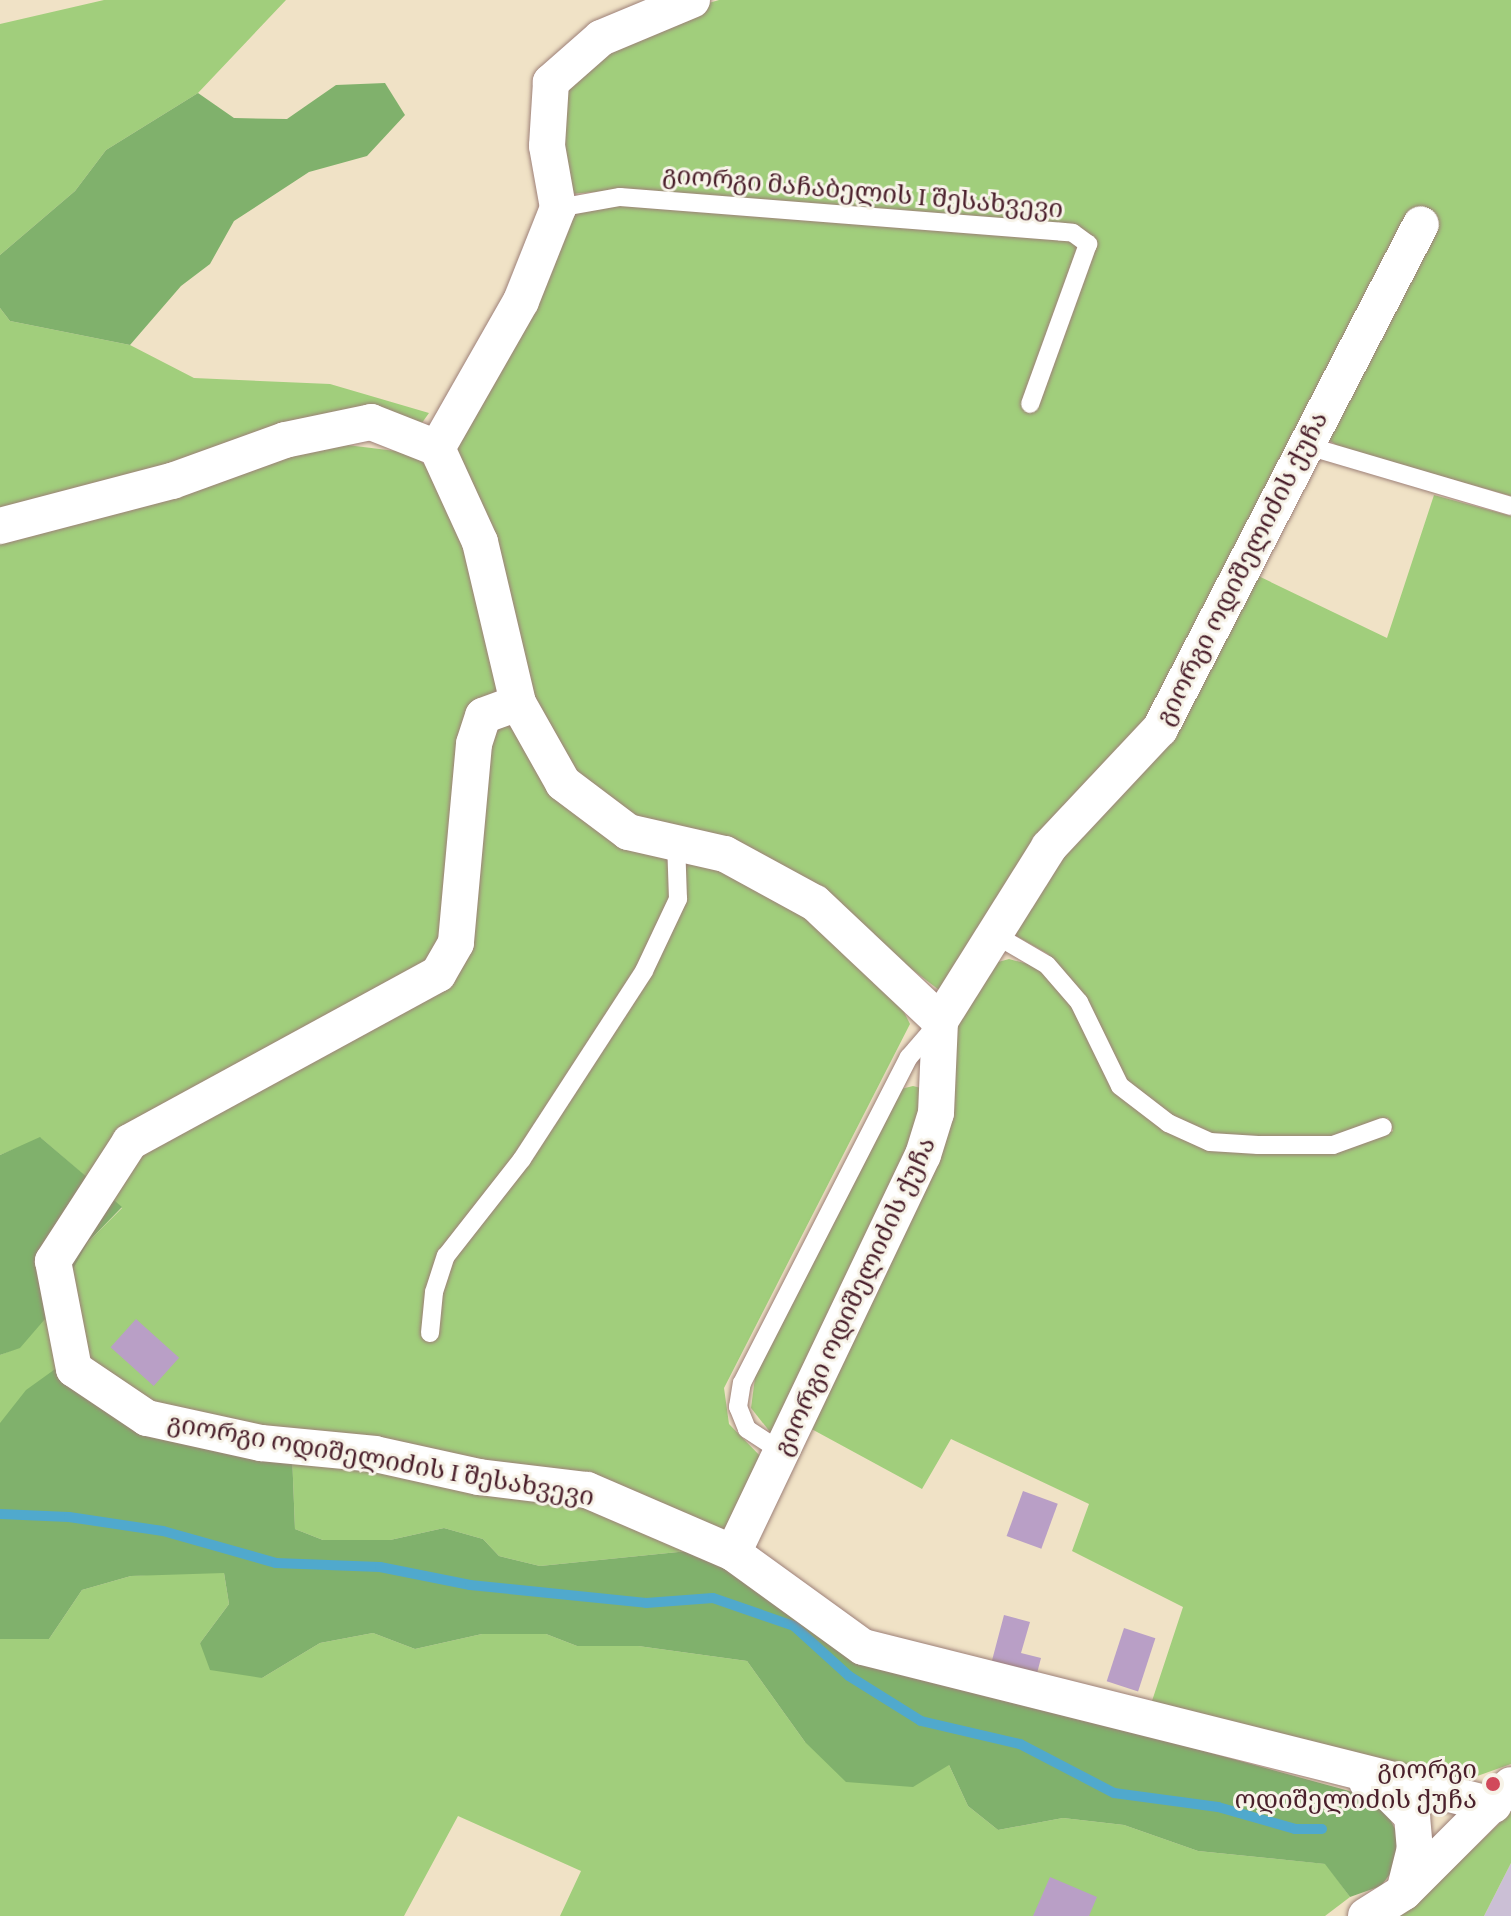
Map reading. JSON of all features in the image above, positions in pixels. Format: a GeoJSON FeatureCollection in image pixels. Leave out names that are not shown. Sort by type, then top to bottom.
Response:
{"type":"FeatureCollection","features":[{"type":"Feature","properties":{"kind":"street"},"geometry":{"type":"LineString","coordinates":[[437,448],[521,301],[558,208],[547,146],[551,82],[601,38],[692,0]]}},
{"type":"Feature","properties":{"kind":"street","name":"გიორგი ოდიშელიძის ქუჩა"},"geometry":{"type":"LineString","coordinates":[[733,1553],[923,1155],[936,1113],[940,1021],[1049,847],[1160,729],[1304,445],[1421,224]]}},
{"type":"Feature","properties":{"kind":"street"},"geometry":{"type":"LineString","coordinates":[[0,526],[172,481],[285,440],[371,422],[437,448],[480,542],[518,703],[563,783],[628,832],[725,854],[815,903],[940,1021]]}},
{"type":"Feature","properties":{"kind":"street","name":"გიორგი ოდიშელიძის I შესახვევი"},"geometry":{"type":"LineString","coordinates":[[518,703],[483,716],[474,744],[456,943],[438,974],[130,1142],[53,1261],[74,1369],[147,1418],[261,1443],[375,1454],[479,1477],[587,1490],[733,1553]]}},
{"type":"Feature","properties":{"kind":"street"},"geometry":{"type":"LineString","coordinates":[[733,1553],[863,1647],[1345,1770],[1502,1795]]}},
{"type":"Feature","properties":{"kind":"street"},"geometry":{"type":"LineString","coordinates":[[1345,1770],[1391,1795],[1412,1816],[1415,1848],[1404,1892]]}},
{"type":"Feature","properties":{"kind":"street"},"geometry":{"type":"LineString","coordinates":[[1366,1916],[1404,1892],[1502,1795]]}},
{"type":"Feature","properties":{"kind":"lane","name":"გიორგი მაჩაბელის I შესახვევი"},"geometry":{"type":"LineString","coordinates":[[558,208],[620,197],[1073,233],[1088,244],[1030,404]]}},
{"type":"Feature","properties":{"kind":"lane"},"geometry":{"type":"LineString","coordinates":[[1304,445],[1511,506]]}},
{"type":"Feature","properties":{"kind":"lane"},"geometry":{"type":"LineString","coordinates":[[430,1333],[434,1292],[446,1256],[522,1159],[644,971],[678,899],[676,843]]}},
{"type":"Feature","properties":{"kind":"lane"},"geometry":{"type":"LineString","coordinates":[[994,934],[1047,965],[1079,1002],[1120,1086],[1168,1123],[1210,1142],[1258,1145],[1333,1145],[1383,1127]]}},
{"type":"Feature","properties":{"kind":"lane"},"geometry":{"type":"LineString","coordinates":[[782,1452],[747,1429],[738,1407],[742,1383],[909,1057],[940,1021]]}},
{"type":"Feature","properties":{"kind":"shaded area"},"geometry":{"type":"Polygon","coordinates":[[[1511,1863],[1511,1916],[1484,1916],[1511,1863]]]}},
{"type":"Feature","properties":{"kind":"green space"},"geometry":{"type":"Polygon","coordinates":[[[104,0],[286,0],[198,93],[106,150],[75,191],[0,255],[0,24],[104,0]]]}},
{"type":"Feature","properties":{"kind":"green space"},"geometry":{"type":"Polygon","coordinates":[[[719,0],[1511,0],[1511,496],[1341,448],[1327,439],[1151,730],[943,993],[817,897],[631,825],[567,775],[527,703],[456,458],[459,423],[563,218],[619,190],[570,194],[557,93],[648,21],[719,0]]]}},
{"type":"Feature","properties":{"kind":"green space"},"geometry":{"type":"Polygon","coordinates":[[[385,83],[405,115],[367,156],[309,172],[234,221],[210,264],[181,286],[130,345],[10,321],[0,308],[0,255],[75,191],[106,150],[198,93],[234,118],[287,119],[336,85],[385,83]]]}},
{"type":"Feature","properties":{"kind":"green space"},"geometry":{"type":"Polygon","coordinates":[[[0,308],[10,321],[130,345],[194,378],[330,384],[429,413],[419,427],[0,517],[0,308]]]}},
{"type":"Feature","properties":{"kind":"green space"},"geometry":{"type":"Polygon","coordinates":[[[347,445],[412,453],[444,482],[565,800],[718,861],[810,911],[893,990],[910,1024],[724,1388],[729,1424],[765,1461],[721,1568],[698,1550],[540,1566],[499,1556],[483,1539],[444,1528],[390,1540],[323,1540],[295,1529],[292,1453],[0,1423],[0,1355],[20,1347],[88,1242],[122,1208],[41,1138],[0,1155],[0,543],[281,455],[347,445]]]}},
{"type":"Feature","properties":{"kind":"green space"},"geometry":{"type":"Polygon","coordinates":[[[1434,495],[1511,516],[1511,1764],[1466,1780],[1150,1707],[1183,1607],[1072,1551],[1089,1504],[951,1439],[922,1489],[806,1426],[931,1158],[948,1040],[984,966],[1009,959],[1039,967],[1070,1000],[1116,1090],[1163,1129],[1207,1148],[1332,1152],[1393,1131],[1388,1118],[1330,1140],[1215,1137],[1175,1120],[1125,1080],[1081,995],[1048,954],[1011,933],[1008,923],[1052,853],[1165,738],[1250,572],[1387,638],[1434,495]]]}},
{"type":"Feature","properties":{"kind":"green space"},"geometry":{"type":"Polygon","coordinates":[[[921,1088],[921,1132],[774,1437],[751,1408],[756,1370],[901,1089],[921,1088]]]}},
{"type":"Feature","properties":{"kind":"green space"},"geometry":{"type":"Polygon","coordinates":[[[40,1137],[122,1207],[88,1242],[45,1319],[20,1348],[0,1355],[0,1155],[40,1137]]]}},
{"type":"Feature","properties":{"kind":"green space"},"geometry":{"type":"Polygon","coordinates":[[[58,1367],[292,1453],[295,1529],[323,1540],[390,1540],[444,1528],[483,1539],[499,1556],[540,1566],[698,1550],[850,1654],[1353,1792],[1386,1811],[1399,1837],[1397,1865],[1381,1886],[1350,1897],[1325,1864],[1198,1851],[1124,1825],[1063,1818],[998,1830],[968,1806],[949,1765],[913,1787],[846,1782],[805,1742],[747,1661],[638,1646],[577,1646],[546,1634],[482,1634],[415,1649],[373,1633],[320,1643],[262,1678],[210,1670],[200,1643],[229,1604],[224,1573],[131,1576],[82,1590],[49,1639],[0,1639],[0,1423],[26,1390],[58,1367]]]}},
{"type":"Feature","properties":{"kind":"green space"},"geometry":{"type":"Polygon","coordinates":[[[224,1573],[229,1604],[200,1643],[262,1678],[320,1643],[373,1633],[415,1649],[482,1634],[546,1634],[577,1646],[638,1646],[747,1661],[805,1742],[949,1765],[968,1806],[998,1830],[1063,1818],[1124,1825],[1198,1851],[1326,1864],[1350,1897],[1325,1916],[560,1916],[581,1871],[458,1816],[404,1916],[0,1916],[0,1639],[49,1639],[82,1590],[131,1576],[224,1573]]]}},
{"type":"Feature","properties":{"kind":"green space"},"geometry":{"type":"Polygon","coordinates":[[[1511,1812],[1511,1863],[1484,1916],[1392,1916],[1419,1901],[1511,1812]]]}},
{"type":"Feature","properties":{"kind":"building"},"geometry":{"type":"Polygon","coordinates":[[[136,1319],[179,1358],[154,1386],[111,1347],[136,1319]]]}},
{"type":"Feature","properties":{"kind":"building"},"geometry":{"type":"Polygon","coordinates":[[[1023,1491],[1058,1504],[1041,1549],[1007,1536],[1023,1491]]]}},
{"type":"Feature","properties":{"kind":"building"},"geometry":{"type":"Polygon","coordinates":[[[1004,1615],[1030,1622],[1021,1653],[1041,1658],[1035,1681],[990,1668],[1004,1615]]]}},
{"type":"Feature","properties":{"kind":"building"},"geometry":{"type":"Polygon","coordinates":[[[1124,1628],[1155,1638],[1138,1691],[1107,1681],[1124,1628]]]}},
{"type":"Feature","properties":{"kind":"building"},"geometry":{"type":"Polygon","coordinates":[[[1050,1877],[1097,1897],[1089,1916],[1033,1916],[1050,1877]]]}},
{"type":"Feature","properties":{"kind":"waterway"},"geometry":{"type":"LineString","coordinates":[[0,1514],[69,1517],[163,1531],[276,1563],[380,1567],[470,1585],[646,1603],[713,1598],[794,1626],[849,1676],[921,1721],[1020,1744],[1114,1793],[1218,1807],[1295,1829],[1322,1829]]}},
{"type":"Feature","properties":{"kind":"place","name":"გიორგი ოდიშელიძის ქუჩა"},"geometry":{"type":"Point","coordinates":[1493,1784]}}]}
